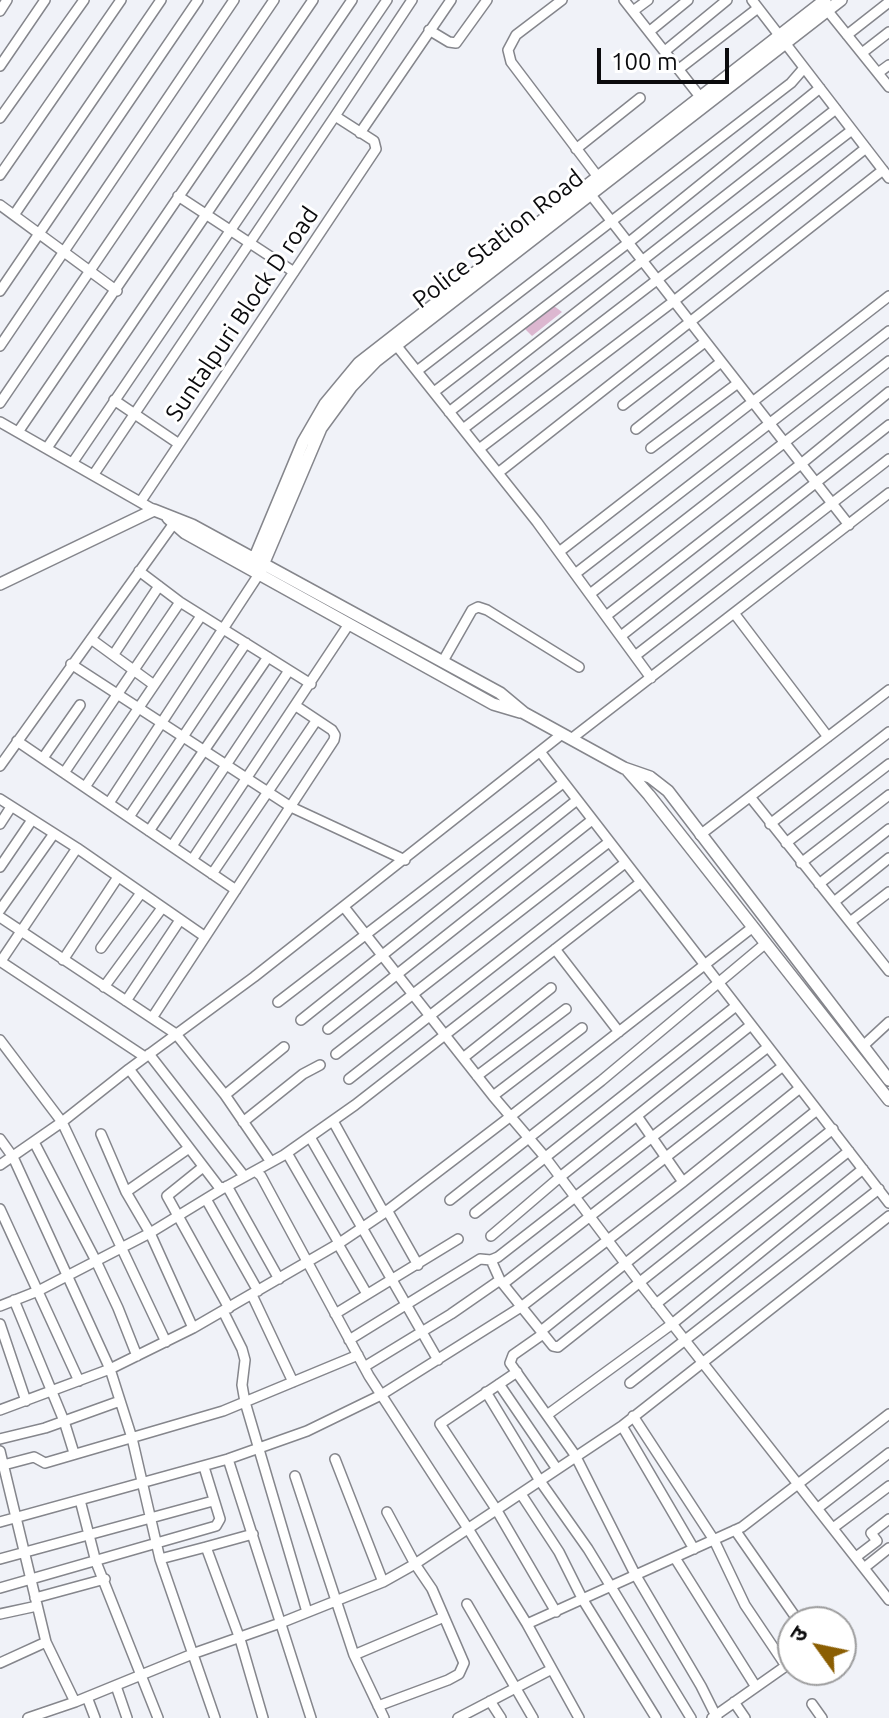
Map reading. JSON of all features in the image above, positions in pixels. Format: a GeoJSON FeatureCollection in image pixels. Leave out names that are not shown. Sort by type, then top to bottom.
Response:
{"type":"FeatureCollection","features":[{"type":"Feature","properties":{"kind":"street"},"geometry":{"type":"LineString","coordinates":[[0,11],[7,0]]}},
{"type":"Feature","properties":{"kind":"street"},"geometry":{"type":"LineString","coordinates":[[0,66],[45,0]]}},
{"type":"Feature","properties":{"kind":"street"},"geometry":{"type":"LineString","coordinates":[[0,118],[84,0]]}},
{"type":"Feature","properties":{"kind":"street"},"geometry":{"type":"LineString","coordinates":[[0,175],[121,0]]}},
{"type":"Feature","properties":{"kind":"street"},"geometry":{"type":"LineString","coordinates":[[14,215],[161,0]]}},
{"type":"Feature","properties":{"kind":"street"},"geometry":{"type":"LineString","coordinates":[[0,291],[198,0]]}},
{"type":"Feature","properties":{"kind":"street"},"geometry":{"type":"LineString","coordinates":[[0,346],[234,0]]}},
{"type":"Feature","properties":{"kind":"street"},"geometry":{"type":"LineString","coordinates":[[0,403],[274,0]]}},
{"type":"Feature","properties":{"kind":"street"},"geometry":{"type":"LineString","coordinates":[[18,432],[313,0]]}},
{"type":"Feature","properties":{"kind":"street"},"geometry":{"type":"LineString","coordinates":[[47,448],[352,0]]}},
{"type":"Feature","properties":{"kind":"street"},"geometry":{"type":"LineString","coordinates":[[73,462],[387,0]]}},
{"type":"Feature","properties":{"kind":"street"},"geometry":{"type":"LineString","coordinates":[[94,474],[412,0]]}},
{"type":"Feature","properties":{"kind":"street"},"geometry":{"type":"LineString","coordinates":[[335,116],[360,133],[451,0]]}},
{"type":"Feature","properties":{"kind":"street"},"geometry":{"type":"LineString","coordinates":[[429,30],[456,43],[487,0]]}},
{"type":"Feature","properties":{"kind":"street"},"geometry":{"type":"LineString","coordinates":[[562,0],[516,35],[508,50],[511,62],[598,177]]}},
{"type":"Feature","properties":{"kind":"street"},"geometry":{"type":"LineString","coordinates":[[624,0],[701,98]]}},
{"type":"Feature","properties":{"kind":"street"},"geometry":{"type":"LineString","coordinates":[[633,11],[648,0]]}},
{"type":"Feature","properties":{"kind":"street"},"geometry":{"type":"LineString","coordinates":[[650,31],[688,0]]}},
{"type":"Feature","properties":{"kind":"street"},"geometry":{"type":"LineString","coordinates":[[665,51],[727,0]]}},
{"type":"Feature","properties":{"kind":"street","name":"Police Station Road"},"geometry":{"type":"LineString","coordinates":[[257,566],[321,428],[351,387],[376,361],[591,195],[823,3],[841,0]]}},
{"type":"Feature","properties":{"kind":"street"},"geometry":{"type":"LineString","coordinates":[[847,35],[889,2]]}},
{"type":"Feature","properties":{"kind":"street"},"geometry":{"type":"LineString","coordinates":[[823,3],[889,87]]}},
{"type":"Feature","properties":{"kind":"street"},"geometry":{"type":"LineString","coordinates":[[498,473],[690,322],[886,174],[755,4],[679,69]]}},
{"type":"Feature","properties":{"kind":"street"},"geometry":{"type":"LineString","coordinates":[[862,53],[889,32]]}},
{"type":"Feature","properties":{"kind":"street","name":"Police Station Road"},"geometry":{"type":"LineString","coordinates":[[257,566],[303,442],[325,404],[359,363],[701,98],[782,40]]}},
{"type":"Feature","properties":{"kind":"street"},"geometry":{"type":"LineString","coordinates":[[878,73],[889,65]]}},
{"type":"Feature","properties":{"kind":"street"},"geometry":{"type":"LineString","coordinates":[[417,371],[791,83],[804,68]]}},
{"type":"Feature","properties":{"kind":"street"},"geometry":{"type":"LineString","coordinates":[[434,392],[628,243],[820,88]]}},
{"type":"Feature","properties":{"kind":"street"},"geometry":{"type":"LineString","coordinates":[[576,149],[640,98]]}},
{"type":"Feature","properties":{"kind":"street"},"geometry":{"type":"LineString","coordinates":[[449,412],[836,109]]}},
{"type":"Feature","properties":{"kind":"street"},"geometry":{"type":"LineString","coordinates":[[463,429],[852,130]]}},
{"type":"Feature","properties":{"kind":"street","name":"Suntalpuri Block D road"},"geometry":{"type":"LineString","coordinates":[[141,501],[376,149],[374,141],[360,133]]}},
{"type":"Feature","properties":{"kind":"street"},"geometry":{"type":"LineString","coordinates":[[479,449],[674,301],[866,148]]}},
{"type":"Feature","properties":{"kind":"street"},"geometry":{"type":"LineString","coordinates":[[591,195],[849,525]]}},
{"type":"Feature","properties":{"kind":"street"},"geometry":{"type":"LineString","coordinates":[[178,196],[294,272]]}},
{"type":"Feature","properties":{"kind":"street"},"geometry":{"type":"LineString","coordinates":[[0,205],[117,291]]}},
{"type":"Feature","properties":{"kind":"street"},"geometry":{"type":"LineString","coordinates":[[559,552],[889,296]]}},
{"type":"Feature","properties":{"kind":"street"},"geometry":{"type":"LineString","coordinates":[[575,574],[889,331]]}},
{"type":"Feature","properties":{"kind":"street"},"geometry":{"type":"LineString","coordinates":[[623,405],[705,342]]}},
{"type":"Feature","properties":{"kind":"street"},"geometry":{"type":"LineString","coordinates":[[396,345],[559,552],[651,678]]}},
{"type":"Feature","properties":{"kind":"street"},"geometry":{"type":"LineString","coordinates":[[590,594],[889,361]]}},
{"type":"Feature","properties":{"kind":"street"},"geometry":{"type":"LineString","coordinates":[[636,429],[721,362]]}},
{"type":"Feature","properties":{"kind":"street"},"geometry":{"type":"LineString","coordinates":[[651,448],[738,383]]}},
{"type":"Feature","properties":{"kind":"street"},"geometry":{"type":"LineString","coordinates":[[606,616],[889,392]]}},
{"type":"Feature","properties":{"kind":"street"},"geometry":{"type":"LineString","coordinates":[[114,400],[179,444]]}},
{"type":"Feature","properties":{"kind":"street"},"geometry":{"type":"LineString","coordinates":[[0,422],[176,521],[185,533],[257,566],[443,661],[500,693],[524,713],[624,768],[650,777],[668,791],[889,1080]]}},
{"type":"Feature","properties":{"kind":"street"},"geometry":{"type":"LineString","coordinates":[[621,636],[889,425]]}},
{"type":"Feature","properties":{"kind":"street"},"geometry":{"type":"LineString","coordinates":[[635,656],[889,459]]}},
{"type":"Feature","properties":{"kind":"street"},"geometry":{"type":"LineString","coordinates":[[0,1165],[62,1122],[541,753],[651,678],[889,493]]}},
{"type":"Feature","properties":{"kind":"street"},"geometry":{"type":"LineString","coordinates":[[0,584],[157,511]]}},
{"type":"Feature","properties":{"kind":"street"},"geometry":{"type":"LineString","coordinates":[[0,766],[176,521]]}},
{"type":"Feature","properties":{"kind":"street"},"geometry":{"type":"LineString","coordinates":[[257,566],[349,624],[493,704],[524,713]]}},
{"type":"Feature","properties":{"kind":"street"},"geometry":{"type":"LineString","coordinates":[[109,803],[224,630],[257,566]]}},
{"type":"Feature","properties":{"kind":"street"},"geometry":{"type":"LineString","coordinates":[[139,571],[201,616],[311,684]]}},
{"type":"Feature","properties":{"kind":"street"},"geometry":{"type":"LineString","coordinates":[[114,654],[159,586]]}},
{"type":"Feature","properties":{"kind":"street"},"geometry":{"type":"LineString","coordinates":[[64,773],[180,602]]}},
{"type":"Feature","properties":{"kind":"street"},"geometry":{"type":"LineString","coordinates":[[443,661],[472,610],[478,607],[579,667]]}},
{"type":"Feature","properties":{"kind":"street"},"geometry":{"type":"LineString","coordinates":[[734,613],[828,737]]}},
{"type":"Feature","properties":{"kind":"street"},"geometry":{"type":"LineString","coordinates":[[85,787],[201,616]]}},
{"type":"Feature","properties":{"kind":"street"},"geometry":{"type":"LineString","coordinates":[[192,860],[349,624]]}},
{"type":"Feature","properties":{"kind":"street"},"geometry":{"type":"LineString","coordinates":[[91,639],[154,685]]}},
{"type":"Feature","properties":{"kind":"street"},"geometry":{"type":"LineString","coordinates":[[129,817],[246,643]]}},
{"type":"Feature","properties":{"kind":"street"},"geometry":{"type":"LineString","coordinates":[[149,831],[268,657]]}},
{"type":"Feature","properties":{"kind":"street"},"geometry":{"type":"LineString","coordinates":[[71,664],[291,807],[405,860]]}},
{"type":"Feature","properties":{"kind":"street"},"geometry":{"type":"LineString","coordinates":[[172,846],[288,672]]}},
{"type":"Feature","properties":{"kind":"street"},"geometry":{"type":"LineString","coordinates":[[700,835],[889,690]]}},
{"type":"Feature","properties":{"kind":"street"},"geometry":{"type":"LineString","coordinates":[[43,758],[80,705]]}},
{"type":"Feature","properties":{"kind":"street"},"geometry":{"type":"LineString","coordinates":[[152,1018],[334,740],[332,730],[296,706]]}},
{"type":"Feature","properties":{"kind":"street"},"geometry":{"type":"LineString","coordinates":[[212,874],[316,721]]}},
{"type":"Feature","properties":{"kind":"street"},"geometry":{"type":"LineString","coordinates":[[770,824],[889,732]]}},
{"type":"Feature","properties":{"kind":"street"},"geometry":{"type":"LineString","coordinates":[[17,741],[236,890]]}},
{"type":"Feature","properties":{"kind":"street"},"geometry":{"type":"LineString","coordinates":[[541,753],[889,1203]]}},
{"type":"Feature","properties":{"kind":"street"},"geometry":{"type":"LineString","coordinates":[[786,843],[889,764]]}},
{"type":"Feature","properties":{"kind":"street"},"geometry":{"type":"LineString","coordinates":[[624,768],[649,795],[889,1100]]}},
{"type":"Feature","properties":{"kind":"street"},"geometry":{"type":"LineString","coordinates":[[278,1002],[563,783]]}},
{"type":"Feature","properties":{"kind":"street"},"geometry":{"type":"LineString","coordinates":[[801,863],[889,795]]}},
{"type":"Feature","properties":{"kind":"street"},"geometry":{"type":"LineString","coordinates":[[751,798],[889,971]]}},
{"type":"Feature","properties":{"kind":"street"},"geometry":{"type":"LineString","coordinates":[[0,799],[204,936]]}},
{"type":"Feature","properties":{"kind":"street"},"geometry":{"type":"LineString","coordinates":[[301,1020],[577,800]]}},
{"type":"Feature","properties":{"kind":"street"},"geometry":{"type":"LineString","coordinates":[[0,824],[11,807]]}},
{"type":"Feature","properties":{"kind":"street"},"geometry":{"type":"LineString","coordinates":[[0,867],[32,820]]}},
{"type":"Feature","properties":{"kind":"street"},"geometry":{"type":"LineString","coordinates":[[328,1029],[592,820]]}},
{"type":"Feature","properties":{"kind":"street"},"geometry":{"type":"LineString","coordinates":[[819,884],[889,829]]}},
{"type":"Feature","properties":{"kind":"street"},"geometry":{"type":"LineString","coordinates":[[0,910],[53,835]]}},
{"type":"Feature","properties":{"kind":"street"},"geometry":{"type":"LineString","coordinates":[[336,1054],[609,842]]}},
{"type":"Feature","properties":{"kind":"street"},"geometry":{"type":"LineString","coordinates":[[77,848],[0,961],[147,1055],[244,1176]]}},
{"type":"Feature","properties":{"kind":"street"},"geometry":{"type":"LineString","coordinates":[[834,902],[889,858]]}},
{"type":"Feature","properties":{"kind":"street"},"geometry":{"type":"LineString","coordinates":[[349,1079],[428,1014],[625,863]]}},
{"type":"Feature","properties":{"kind":"street"},"geometry":{"type":"LineString","coordinates":[[63,960],[118,877]]}},
{"type":"Feature","properties":{"kind":"street"},"geometry":{"type":"LineString","coordinates":[[0,1306],[38,1291],[150,1233],[287,1153],[333,1121],[640,883]]}},
{"type":"Feature","properties":{"kind":"street"},"geometry":{"type":"LineString","coordinates":[[850,922],[889,892]]}},
{"type":"Feature","properties":{"kind":"street"},"geometry":{"type":"LineString","coordinates":[[101,948],[141,893]]}},
{"type":"Feature","properties":{"kind":"street"},"geometry":{"type":"LineString","coordinates":[[344,907],[545,1157],[656,1304],[864,1568],[885,1586],[889,1600]]}},
{"type":"Feature","properties":{"kind":"street"},"geometry":{"type":"LineString","coordinates":[[104,987],[162,908]]}},
{"type":"Feature","properties":{"kind":"street"},"geometry":{"type":"LineString","coordinates":[[0,917],[176,1034],[225,1095],[271,1162]]}},
{"type":"Feature","properties":{"kind":"street"},"geometry":{"type":"LineString","coordinates":[[126,1001],[180,920]]}},
{"type":"Feature","properties":{"kind":"street"},"geometry":{"type":"LineString","coordinates":[[0,1410],[110,1369],[166,1342],[338,1244],[386,1212],[753,927]]}},
{"type":"Feature","properties":{"kind":"street"},"geometry":{"type":"LineString","coordinates":[[450,1200],[601,1081],[766,943]]}},
{"type":"Feature","properties":{"kind":"street"},"geometry":{"type":"LineString","coordinates":[[555,949],[619,1032]]}},
{"type":"Feature","properties":{"kind":"street"},"geometry":{"type":"LineString","coordinates":[[463,1058],[551,988]]}},
{"type":"Feature","properties":{"kind":"street"},"geometry":{"type":"LineString","coordinates":[[475,1213],[736,1006]]}},
{"type":"Feature","properties":{"kind":"street"},"geometry":{"type":"LineString","coordinates":[[477,1076],[566,1009]]}},
{"type":"Feature","properties":{"kind":"street"},"geometry":{"type":"LineString","coordinates":[[863,1046],[889,1022]]}},
{"type":"Feature","properties":{"kind":"street"},"geometry":{"type":"LineString","coordinates":[[491,1236],[751,1025]]}},
{"type":"Feature","properties":{"kind":"street"},"geometry":{"type":"LineString","coordinates":[[493,1096],[582,1028]]}},
{"type":"Feature","properties":{"kind":"street"},"geometry":{"type":"LineString","coordinates":[[0,1040],[62,1122],[166,1342]]}},
{"type":"Feature","properties":{"kind":"street"},"geometry":{"type":"LineString","coordinates":[[225,1095],[284,1047]]}},
{"type":"Feature","properties":{"kind":"street"},"geometry":{"type":"LineString","coordinates":[[349,1340],[480,1259],[491,1260],[768,1047]]}},
{"type":"Feature","properties":{"kind":"street"},"geometry":{"type":"LineString","coordinates":[[243,1122],[303,1074],[320,1065]]}},
{"type":"Feature","properties":{"kind":"street"},"geometry":{"type":"LineString","coordinates":[[364,1367],[502,1282],[783,1066]]}},
{"type":"Feature","properties":{"kind":"street"},"geometry":{"type":"LineString","coordinates":[[129,1069],[203,1167],[225,1187],[279,1279]]}},
{"type":"Feature","properties":{"kind":"street"},"geometry":{"type":"LineString","coordinates":[[0,1522],[228,1459],[307,1431],[381,1395],[521,1307],[800,1088]]}},
{"type":"Feature","properties":{"kind":"street"},"geometry":{"type":"LineString","coordinates":[[777,1672],[715,1717],[701,1686],[635,1574],[575,1455],[510,1363],[510,1358],[817,1110]]}},
{"type":"Feature","properties":{"kind":"street"},"geometry":{"type":"LineString","coordinates":[[637,1116],[683,1182]]}},
{"type":"Feature","properties":{"kind":"street"},"geometry":{"type":"LineString","coordinates":[[333,1121],[418,1265]]}},
{"type":"Feature","properties":{"kind":"street"},"geometry":{"type":"LineString","coordinates":[[491,1260],[502,1282],[521,1307],[553,1346],[558,1347],[833,1129]]}},
{"type":"Feature","properties":{"kind":"street"},"geometry":{"type":"LineString","coordinates":[[101,1134],[193,1328]]}},
{"type":"Feature","properties":{"kind":"street"},"geometry":{"type":"LineString","coordinates":[[310,1137],[438,1360]]}},
{"type":"Feature","properties":{"kind":"street"},"geometry":{"type":"LineString","coordinates":[[0,1139],[13,1157],[110,1369],[132,1438],[160,1559],[215,1718]]}},
{"type":"Feature","properties":{"kind":"street"},"geometry":{"type":"LineString","coordinates":[[34,1142],[96,1261],[137,1356]]}},
{"type":"Feature","properties":{"kind":"street"},"geometry":{"type":"LineString","coordinates":[[126,1192],[189,1148]]}},
{"type":"Feature","properties":{"kind":"street"},"geometry":{"type":"LineString","coordinates":[[656,1304],[849,1151]]}},
{"type":"Feature","properties":{"kind":"street"},"geometry":{"type":"LineString","coordinates":[[287,1153],[367,1294]]}},
{"type":"Feature","properties":{"kind":"street"},"geometry":{"type":"LineString","coordinates":[[203,1167],[167,1196],[226,1310],[245,1360],[242,1385],[245,1402],[307,1612]]}},
{"type":"Feature","properties":{"kind":"street"},"geometry":{"type":"LineString","coordinates":[[547,1415],[672,1324],[863,1169]]}},
{"type":"Feature","properties":{"kind":"street"},"geometry":{"type":"LineString","coordinates":[[255,1171],[261,1176],[364,1367],[527,1624],[579,1718]]}},
{"type":"Feature","properties":{"kind":"street"},"geometry":{"type":"LineString","coordinates":[[630,1383],[879,1189]]}},
{"type":"Feature","properties":{"kind":"street"},"geometry":{"type":"LineString","coordinates":[[206,1199],[255,1293],[293,1382]]}},
{"type":"Feature","properties":{"kind":"street"},"geometry":{"type":"LineString","coordinates":[[0,1209],[79,1381]]}},
{"type":"Feature","properties":{"kind":"street"},"geometry":{"type":"LineString","coordinates":[[28,1718],[58,1713],[75,1702],[195,1653],[240,1639],[383,1582],[415,1564],[622,1426],[889,1216]]}},
{"type":"Feature","properties":{"kind":"street"},"geometry":{"type":"LineString","coordinates":[[335,1314],[458,1239]]}},
{"type":"Feature","properties":{"kind":"street"},"geometry":{"type":"LineString","coordinates":[[14,1300],[74,1453]]}},
{"type":"Feature","properties":{"kind":"street"},"geometry":{"type":"LineString","coordinates":[[0,1324],[26,1401]]}},
{"type":"Feature","properties":{"kind":"street"},"geometry":{"type":"LineString","coordinates":[[1,1466],[34,1457],[45,1463],[223,1411],[358,1355]]}},
{"type":"Feature","properties":{"kind":"street"},"geometry":{"type":"LineString","coordinates":[[517,1372],[440,1424],[496,1509],[556,1612]]}},
{"type":"Feature","properties":{"kind":"street"},"geometry":{"type":"LineString","coordinates":[[499,1384],[557,1469]]}},
{"type":"Feature","properties":{"kind":"street"},"geometry":{"type":"LineString","coordinates":[[486,1392],[540,1481],[588,1549],[691,1718]]}},
{"type":"Feature","properties":{"kind":"street"},"geometry":{"type":"LineString","coordinates":[[0,1439],[120,1401]]}},
{"type":"Feature","properties":{"kind":"street"},"geometry":{"type":"LineString","coordinates":[[527,1624],[735,1530],[889,1414]]}},
{"type":"Feature","properties":{"kind":"street"},"geometry":{"type":"LineString","coordinates":[[633,1416],[714,1540],[745,1605],[777,1648]]}},
{"type":"Feature","properties":{"kind":"street"},"geometry":{"type":"LineString","coordinates":[[622,1426],[694,1549]]}},
{"type":"Feature","properties":{"kind":"street"},"geometry":{"type":"LineString","coordinates":[[0,1451],[1,1466],[46,1642],[75,1702]]}},
{"type":"Feature","properties":{"kind":"street"},"geometry":{"type":"LineString","coordinates":[[818,1508],[889,1453]]}},
{"type":"Feature","properties":{"kind":"street"},"geometry":{"type":"LineString","coordinates":[[228,1459],[311,1718]]}},
{"type":"Feature","properties":{"kind":"street"},"geometry":{"type":"LineString","coordinates":[[335,1459],[383,1582]]}},
{"type":"Feature","properties":{"kind":"street"},"geometry":{"type":"LineString","coordinates":[[0,1588],[221,1523],[204,1467]]}},
{"type":"Feature","properties":{"kind":"street"},"geometry":{"type":"LineString","coordinates":[[295,1476],[354,1655],[384,1718]]}},
{"type":"Feature","properties":{"kind":"street"},"geometry":{"type":"LineString","coordinates":[[833,1528],[889,1486]]}},
{"type":"Feature","properties":{"kind":"street"},"geometry":{"type":"LineString","coordinates":[[521,1494],[559,1552],[583,1600],[656,1718]]}},
{"type":"Feature","properties":{"kind":"street"},"geometry":{"type":"LineString","coordinates":[[80,1500],[96,1562],[158,1718]]}},
{"type":"Feature","properties":{"kind":"street"},"geometry":{"type":"LineString","coordinates":[[0,1559],[213,1501]]}},
{"type":"Feature","properties":{"kind":"street"},"geometry":{"type":"LineString","coordinates":[[378,1706],[448,1680],[463,1669],[464,1663],[432,1589],[387,1512]]}},
{"type":"Feature","properties":{"kind":"street"},"geometry":{"type":"LineString","coordinates":[[856,1557],[877,1541],[871,1533],[889,1519]]}},
{"type":"Feature","properties":{"kind":"street"},"geometry":{"type":"LineString","coordinates":[[735,1530],[788,1606]]}},
{"type":"Feature","properties":{"kind":"street"},"geometry":{"type":"LineString","coordinates":[[160,1559],[253,1534]]}},
{"type":"Feature","properties":{"kind":"street"},"geometry":{"type":"LineString","coordinates":[[206,1547],[240,1639],[263,1718]]}},
{"type":"Feature","properties":{"kind":"street"},"geometry":{"type":"LineString","coordinates":[[864,1568],[889,1548]]}},
{"type":"Feature","properties":{"kind":"street"},"geometry":{"type":"LineString","coordinates":[[675,1558],[756,1687]]}},
{"type":"Feature","properties":{"kind":"street"},"geometry":{"type":"LineString","coordinates":[[0,1614],[105,1579]]}},
{"type":"Feature","properties":{"kind":"street"},"geometry":{"type":"LineString","coordinates":[[467,1604],[533,1718]]}},
{"type":"Feature","properties":{"kind":"street"},"geometry":{"type":"LineString","coordinates":[[354,1655],[444,1617]]}},
{"type":"Feature","properties":{"kind":"street"},"geometry":{"type":"LineString","coordinates":[[0,1663],[46,1642]]}},
{"type":"Feature","properties":{"kind":"street"},"geometry":{"type":"LineString","coordinates":[[463,1717],[550,1670]]}},
{"type":"Feature","properties":{"kind":"street"},"geometry":{"type":"LineString","coordinates":[[116,1686],[127,1718]]}},
{"type":"Feature","properties":{"kind":"street"},"geometry":{"type":"LineString","coordinates":[[87,1697],[95,1718]]}},
{"type":"Feature","properties":{"kind":"street"},"geometry":{"type":"LineString","coordinates":[[490,1701],[501,1718]]}},
{"type":"Feature","properties":{"kind":"street"},"geometry":{"type":"LineString","coordinates":[[734,1702],[745,1718]]}},
{"type":"Feature","properties":{"kind":"street"},"geometry":{"type":"LineString","coordinates":[[812,1704],[822,1718]]}},
{"type":"Feature","properties":{"kind":"shaded area"},"geometry":{"type":"Polygon","coordinates":[[[550,303],[562,312],[532,336],[521,325],[550,303]]]}}]}
